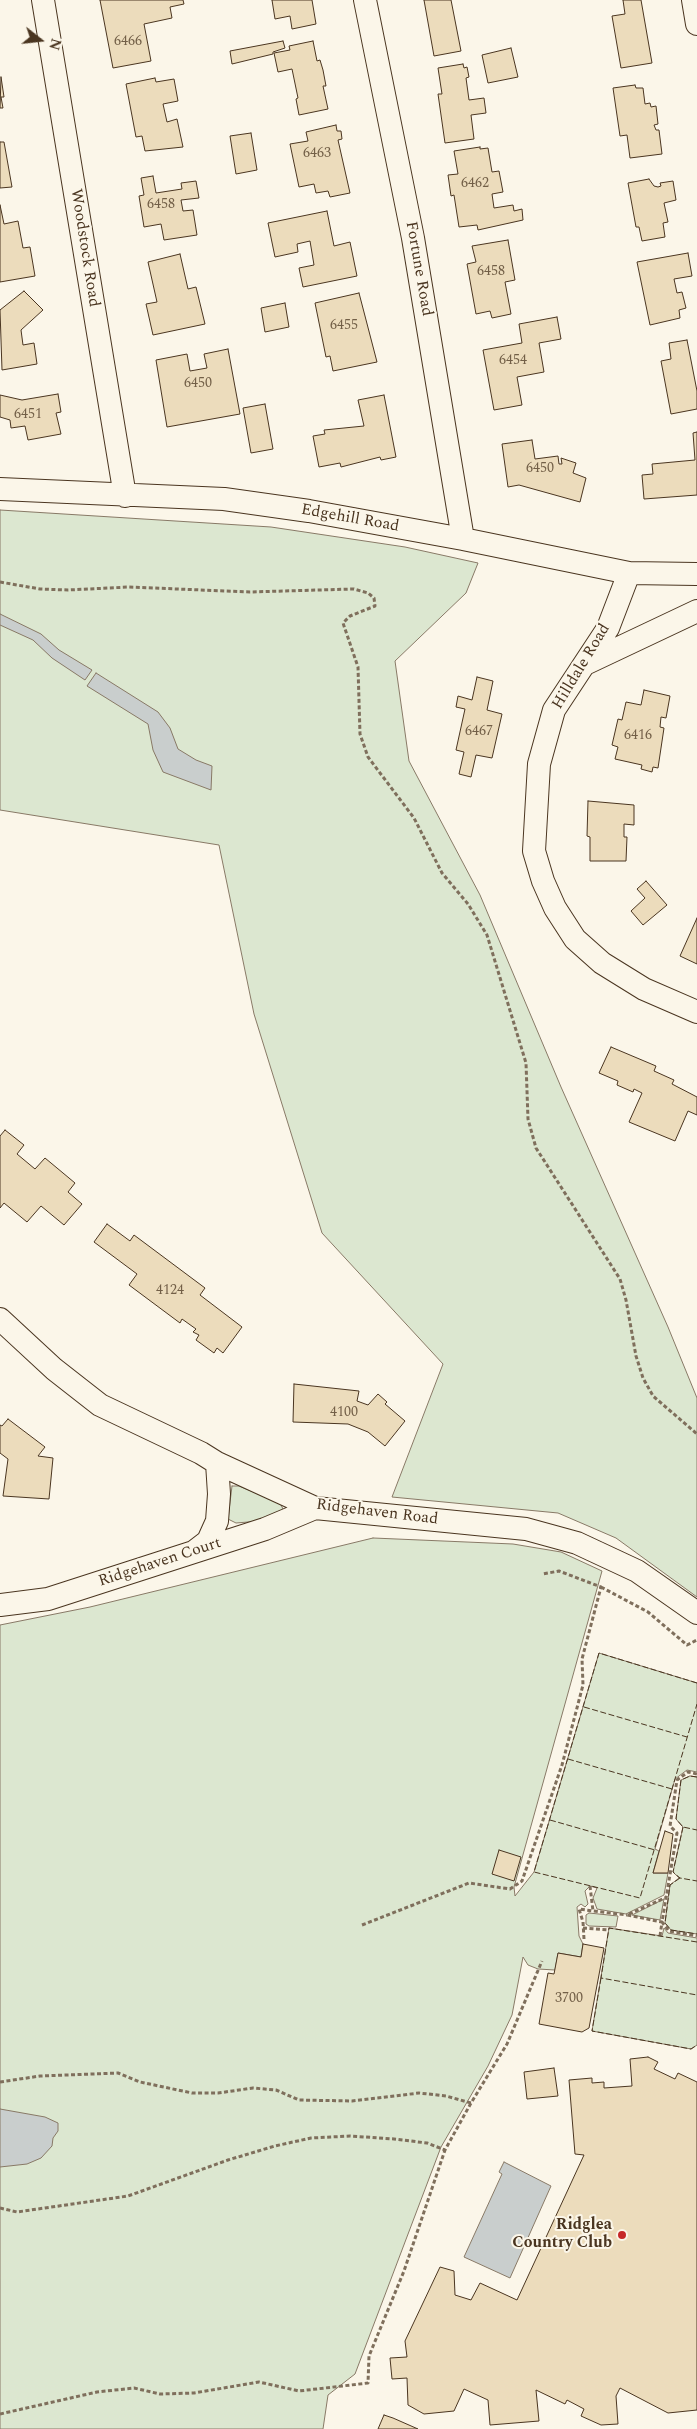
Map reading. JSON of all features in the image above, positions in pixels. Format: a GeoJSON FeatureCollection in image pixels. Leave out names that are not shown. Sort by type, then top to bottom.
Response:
{"type":"FeatureCollection","features":[{"type":"Feature","properties":{"kind":"street","name":"Woodstock Road"},"geometry":{"type":"LineString","coordinates":[[43,0],[125,496]]}},
{"type":"Feature","properties":{"kind":"street","name":"Fortune Road"},"geometry":{"type":"LineString","coordinates":[[365,0],[413,238],[463,539]]}},
{"type":"Feature","properties":{"kind":"street"},"geometry":{"type":"LineString","coordinates":[[693,0],[697,24]]}},
{"type":"Feature","properties":{"kind":"street","name":"Edgehill Road"},"geometry":{"type":"LineString","coordinates":[[0,489],[224,499],[310,510],[629,573],[697,574]]}},
{"type":"Feature","properties":{"kind":"street","name":"Hilldale Road"},"geometry":{"type":"LineString","coordinates":[[629,573],[608,628],[554,710],[539,764],[534,851],[543,881],[555,908],[575,939],[602,963],[644,989],[697,1012]]}},
{"type":"Feature","properties":{"kind":"street"},"geometry":{"type":"LineString","coordinates":[[585,664],[697,611]]}},
{"type":"Feature","properties":{"kind":"street","name":"Ridgehaven Road"},"geometry":{"type":"LineString","coordinates":[[0,1319],[54,1369],[100,1405],[201,1453],[217,1463],[316,1508],[526,1529],[576,1543],[637,1571],[697,1613]]}},
{"type":"Feature","properties":{"kind":"street"},"geometry":{"type":"LineString","coordinates":[[192,1553],[208,1541],[217,1522],[219,1508],[217,1463]]}},
{"type":"Feature","properties":{"kind":"street","name":"Ridgehaven Court"},"geometry":{"type":"LineString","coordinates":[[0,1605],[48,1599],[265,1529],[316,1508]]}},
{"type":"Feature","properties":{"kind":"path"},"geometry":{"type":"LineString","coordinates":[[0,582],[40,589],[68,590],[129,588],[250,592],[354,589],[368,593],[374,598],[375,606],[350,616],[343,624],[351,641],[358,667],[360,734],[368,757],[414,818],[442,873],[468,904],[487,935],[526,1063],[528,1119],[536,1148],[620,1279],[626,1300],[636,1356],[643,1378],[653,1396],[697,1434]]}},
{"type":"Feature","properties":{"kind":"path"},"geometry":{"type":"LineString","coordinates":[[543,1574],[559,1571],[601,1587],[648,1612],[687,1645],[697,1640]]}},
{"type":"Feature","properties":{"kind":"path"},"geometry":{"type":"LineString","coordinates":[[362,1925],[469,1883],[510,1889],[522,1881],[562,1766],[583,1685],[582,1659],[601,1587]]}},
{"type":"Feature","properties":{"kind":"path"},"geometry":{"type":"LineString","coordinates":[[660,1936],[677,1833],[670,1826],[677,1780],[688,1772],[697,1774]]}},
{"type":"Feature","properties":{"kind":"path"},"geometry":{"type":"LineString","coordinates":[[590,1886],[593,1911]]}},
{"type":"Feature","properties":{"kind":"path"},"geometry":{"type":"LineString","coordinates":[[627,1915],[666,1897]]}},
{"type":"Feature","properties":{"kind":"path"},"geometry":{"type":"LineString","coordinates":[[584,1939],[579,1909],[662,1922],[669,1931],[697,1936]]}},
{"type":"Feature","properties":{"kind":"path"},"geometry":{"type":"LineString","coordinates":[[583,1928],[609,1930]]}},
{"type":"Feature","properties":{"kind":"path"},"geometry":{"type":"LineString","coordinates":[[0,2414],[97,2392],[134,2388],[160,2394],[194,2393],[258,2382],[299,2391],[368,2383],[369,2356],[404,2272],[445,2150],[507,2044],[542,1962]]}},
{"type":"Feature","properties":{"kind":"path"},"geometry":{"type":"LineString","coordinates":[[0,2082],[40,2076],[118,2073],[140,2082],[192,2093],[218,2093],[253,2088],[276,2090],[298,2100],[352,2101],[419,2093],[446,2096],[471,2103]]}},
{"type":"Feature","properties":{"kind":"path"},"geometry":{"type":"LineString","coordinates":[[0,2208],[17,2212],[128,2196],[228,2160],[274,2146],[311,2138],[350,2136],[394,2139],[427,2143],[445,2150]]}},
{"type":"Feature","properties":{"kind":"green space"},"geometry":{"type":"Polygon","coordinates":[[[0,510],[271,527],[405,547],[478,563],[466,593],[395,661],[409,761],[480,895],[561,1087],[668,1327],[697,1398],[697,1597],[616,1538],[558,1513],[392,1497],[443,1364],[322,1233],[254,1014],[219,845],[0,810],[0,510]]]}},
{"type":"Feature","properties":{"kind":"green space"},"geometry":{"type":"Polygon","coordinates":[[[232,1486],[239,1486],[280,1503],[284,1511],[260,1521],[236,1523],[228,1519],[232,1486]]]}},
{"type":"Feature","properties":{"kind":"green space"},"geometry":{"type":"Polygon","coordinates":[[[373,1538],[513,1544],[561,1552],[602,1571],[514,1887],[515,1896],[534,1872],[599,1653],[697,1683],[697,1772],[687,1770],[675,1779],[655,1849],[659,1851],[653,1873],[668,1873],[664,1895],[626,1914],[597,1909],[593,1898],[597,1888],[590,1886],[585,1891],[588,1904],[585,1907],[581,1904],[577,1907],[579,1936],[583,1944],[581,1957],[558,1953],[555,1970],[538,1969],[528,1965],[523,1957],[512,2015],[488,2066],[441,2147],[355,2374],[328,2395],[323,2429],[0,2429],[0,1625],[90,1607],[373,1538]]]}},
{"type":"Feature","properties":{"kind":"green space"},"geometry":{"type":"Polygon","coordinates":[[[690,1776],[697,1777],[697,1934],[671,1930],[665,1923],[670,1885],[679,1878],[673,1872],[683,1827],[676,1819],[681,1780],[690,1776]]]}},
{"type":"Feature","properties":{"kind":"green space"},"geometry":{"type":"Polygon","coordinates":[[[664,1899],[660,1920],[632,1915],[664,1899]]]}},
{"type":"Feature","properties":{"kind":"green space"},"geometry":{"type":"Polygon","coordinates":[[[589,1913],[618,1916],[616,1927],[589,1926],[586,1924],[586,1915],[589,1913]]]}},
{"type":"Feature","properties":{"kind":"green space"},"geometry":{"type":"Polygon","coordinates":[[[609,1928],[662,1936],[664,1928],[668,1933],[697,1938],[697,2045],[691,2049],[592,2031],[609,1928]]]}},
{"type":"Feature","properties":{"kind":"shaded area"},"geometry":{"type":"Polygon","coordinates":[[[0,614],[41,634],[59,650],[92,670],[85,680],[52,658],[33,640],[0,625],[0,614]]]}},
{"type":"Feature","properties":{"kind":"shaded area"},"geometry":{"type":"Polygon","coordinates":[[[96,673],[158,712],[170,728],[178,749],[196,760],[212,766],[211,790],[163,772],[153,750],[148,724],[87,686],[96,673]]]}},
{"type":"Feature","properties":{"kind":"shaded area"},"geometry":{"type":"Polygon","coordinates":[[[0,2109],[45,2117],[58,2123],[58,2131],[53,2138],[52,2146],[41,2158],[27,2164],[0,2167],[0,2109]]]}},
{"type":"Feature","properties":{"kind":"shaded area"},"geometry":{"type":"Polygon","coordinates":[[[504,2162],[551,2186],[510,2278],[464,2257],[502,2174],[499,2172],[504,2162]]]}},
{"type":"Feature","properties":{"kind":"building"},"geometry":{"type":"Polygon","coordinates":[[[100,0],[183,0],[184,4],[170,7],[172,18],[144,24],[151,61],[113,68],[100,0]]]}},
{"type":"Feature","properties":{"kind":"building"},"geometry":{"type":"Polygon","coordinates":[[[272,0],[312,0],[316,24],[292,29],[290,16],[275,19],[272,0]]]}},
{"type":"Feature","properties":{"kind":"building"},"geometry":{"type":"Polygon","coordinates":[[[424,0],[451,0],[461,51],[434,56],[424,0]]]}},
{"type":"Feature","properties":{"kind":"building"},"geometry":{"type":"Polygon","coordinates":[[[623,0],[641,0],[652,63],[621,68],[612,16],[625,14],[623,0]]]}},
{"type":"Feature","properties":{"kind":"building"},"geometry":{"type":"Polygon","coordinates":[[[283,41],[285,48],[273,52],[273,54],[232,64],[230,51],[283,41]]]}},
{"type":"Feature","properties":{"kind":"building"},"geometry":{"type":"Polygon","coordinates":[[[313,41],[317,61],[320,60],[323,70],[326,86],[323,86],[328,109],[299,115],[296,99],[298,98],[292,69],[278,72],[274,53],[290,50],[289,46],[313,41]]]}},
{"type":"Feature","properties":{"kind":"building"},"geometry":{"type":"Polygon","coordinates":[[[511,48],[518,77],[488,83],[482,55],[511,48]]]}},
{"type":"Feature","properties":{"kind":"building"},"geometry":{"type":"Polygon","coordinates":[[[463,64],[464,68],[467,67],[469,77],[466,78],[469,100],[484,98],[486,113],[471,115],[474,139],[445,143],[438,94],[442,94],[438,68],[463,64]]]}},
{"type":"Feature","properties":{"kind":"building"},"geometry":{"type":"Polygon","coordinates":[[[1,77],[4,97],[1,97],[3,108],[0,108],[1,77]]]}},
{"type":"Feature","properties":{"kind":"building"},"geometry":{"type":"Polygon","coordinates":[[[155,78],[156,82],[174,79],[178,101],[163,104],[167,122],[177,119],[183,147],[145,151],[142,136],[136,137],[126,84],[155,78]]]}},
{"type":"Feature","properties":{"kind":"building"},"geometry":{"type":"Polygon","coordinates":[[[635,85],[636,88],[643,88],[645,104],[650,103],[651,107],[656,106],[658,124],[654,125],[656,130],[659,130],[662,154],[630,158],[627,135],[620,136],[613,88],[635,85]]]}},
{"type":"Feature","properties":{"kind":"building"},"geometry":{"type":"Polygon","coordinates":[[[336,125],[337,131],[341,131],[342,139],[338,140],[350,193],[330,197],[328,191],[316,193],[314,184],[299,187],[290,144],[308,141],[306,132],[336,125]]]}},
{"type":"Feature","properties":{"kind":"building"},"geometry":{"type":"Polygon","coordinates":[[[251,133],[257,170],[236,174],[230,136],[251,133]]]}},
{"type":"Feature","properties":{"kind":"building"},"geometry":{"type":"Polygon","coordinates":[[[0,142],[4,142],[12,187],[0,188],[0,142]]]}},
{"type":"Feature","properties":{"kind":"building"},"geometry":{"type":"Polygon","coordinates":[[[480,147],[480,149],[488,148],[492,172],[499,171],[503,192],[492,194],[494,208],[513,205],[514,211],[522,209],[523,220],[478,230],[477,225],[459,227],[454,195],[451,196],[448,175],[458,174],[454,151],[480,147]]]}},
{"type":"Feature","properties":{"kind":"building"},"geometry":{"type":"Polygon","coordinates":[[[153,176],[156,193],[182,189],[181,183],[196,181],[199,198],[181,200],[183,211],[193,210],[197,235],[164,240],[161,224],[144,227],[139,196],[144,195],[141,178],[153,176]]]}},
{"type":"Feature","properties":{"kind":"building"},"geometry":{"type":"Polygon","coordinates":[[[649,179],[654,186],[658,187],[661,186],[660,183],[673,181],[676,200],[664,203],[668,222],[663,223],[665,237],[642,241],[639,227],[636,227],[628,183],[649,179]]]}},
{"type":"Feature","properties":{"kind":"building"},"geometry":{"type":"Polygon","coordinates":[[[0,205],[4,224],[18,221],[23,248],[30,247],[35,276],[0,282],[0,205]]]}},
{"type":"Feature","properties":{"kind":"building"},"geometry":{"type":"Polygon","coordinates":[[[327,211],[334,246],[350,242],[357,276],[303,287],[299,268],[314,265],[310,241],[297,244],[298,252],[275,257],[268,223],[327,211]]]}},
{"type":"Feature","properties":{"kind":"building"},"geometry":{"type":"Polygon","coordinates":[[[508,240],[515,280],[505,282],[511,314],[492,318],[490,311],[476,314],[467,264],[476,262],[472,246],[508,240]]]}},
{"type":"Feature","properties":{"kind":"building"},"geometry":{"type":"Polygon","coordinates":[[[688,253],[692,276],[674,279],[677,293],[682,292],[686,308],[679,310],[680,318],[650,325],[637,262],[688,253]]]}},
{"type":"Feature","properties":{"kind":"building"},"geometry":{"type":"Polygon","coordinates":[[[180,254],[188,289],[196,287],[205,324],[153,335],[146,304],[157,302],[148,262],[180,254]]]}},
{"type":"Feature","properties":{"kind":"building"},"geometry":{"type":"Polygon","coordinates":[[[24,291],[43,310],[21,330],[23,345],[34,343],[37,364],[2,370],[0,310],[24,291]]]}},
{"type":"Feature","properties":{"kind":"building"},"geometry":{"type":"Polygon","coordinates":[[[359,293],[377,362],[333,371],[330,356],[326,357],[315,303],[359,293]]]}},
{"type":"Feature","properties":{"kind":"building"},"geometry":{"type":"Polygon","coordinates":[[[285,303],[289,327],[265,332],[261,308],[285,303]]]}},
{"type":"Feature","properties":{"kind":"building"},"geometry":{"type":"Polygon","coordinates":[[[557,317],[561,339],[539,343],[544,372],[517,377],[522,405],[494,410],[483,350],[522,343],[519,324],[557,317]]]}},
{"type":"Feature","properties":{"kind":"building"},"geometry":{"type":"Polygon","coordinates":[[[687,340],[697,391],[697,409],[671,414],[661,361],[671,359],[669,343],[687,340]]]}},
{"type":"Feature","properties":{"kind":"building"},"geometry":{"type":"Polygon","coordinates":[[[228,349],[240,414],[167,427],[156,360],[187,354],[190,371],[207,368],[204,354],[228,349]]]}},
{"type":"Feature","properties":{"kind":"building"},"geometry":{"type":"Polygon","coordinates":[[[58,394],[61,412],[56,413],[61,434],[28,440],[25,426],[11,428],[10,420],[0,417],[0,395],[22,400],[58,394]]]}},
{"type":"Feature","properties":{"kind":"building"},"geometry":{"type":"Polygon","coordinates":[[[384,395],[396,457],[381,460],[380,457],[341,467],[340,463],[319,467],[313,436],[325,434],[324,430],[364,426],[358,400],[384,395]]]}},
{"type":"Feature","properties":{"kind":"building"},"geometry":{"type":"Polygon","coordinates":[[[265,404],[273,449],[251,453],[243,408],[265,404]]]}},
{"type":"Feature","properties":{"kind":"building"},"geometry":{"type":"Polygon","coordinates":[[[697,432],[697,495],[644,499],[642,475],[653,474],[652,464],[695,460],[693,433],[697,432]]]}},
{"type":"Feature","properties":{"kind":"building"},"geometry":{"type":"Polygon","coordinates":[[[532,440],[535,459],[558,456],[559,464],[562,464],[561,458],[576,463],[573,473],[586,478],[580,502],[519,485],[508,487],[502,444],[532,440]]]}},
{"type":"Feature","properties":{"kind":"building"},"geometry":{"type":"Polygon","coordinates":[[[477,677],[493,681],[487,710],[502,714],[492,758],[476,755],[471,777],[459,774],[464,752],[456,750],[465,709],[456,707],[458,696],[472,700],[477,677]]]}},
{"type":"Feature","properties":{"kind":"building"},"geometry":{"type":"Polygon","coordinates":[[[644,690],[670,696],[666,718],[661,717],[660,727],[664,728],[658,768],[653,767],[652,772],[641,769],[642,765],[615,759],[618,747],[612,745],[618,719],[622,720],[626,702],[641,705],[644,690]]]}},
{"type":"Feature","properties":{"kind":"building"},"geometry":{"type":"Polygon","coordinates":[[[588,801],[634,805],[634,825],[624,824],[624,837],[627,837],[626,861],[590,861],[590,837],[587,836],[588,801]]]}},
{"type":"Feature","properties":{"kind":"building"},"geometry":{"type":"Polygon","coordinates":[[[646,881],[667,905],[643,925],[631,911],[645,898],[637,889],[646,881]]]}},
{"type":"Feature","properties":{"kind":"building"},"geometry":{"type":"Polygon","coordinates":[[[697,918],[697,964],[680,956],[697,918]]]}},
{"type":"Feature","properties":{"kind":"building"},"geometry":{"type":"Polygon","coordinates":[[[611,1047],[656,1066],[654,1071],[674,1080],[672,1084],[697,1097],[697,1115],[688,1111],[675,1141],[629,1122],[642,1093],[634,1089],[633,1092],[617,1085],[618,1081],[599,1073],[611,1047]]]}},
{"type":"Feature","properties":{"kind":"building"},"geometry":{"type":"Polygon","coordinates":[[[5,1130],[24,1145],[17,1154],[35,1169],[45,1158],[75,1183],[68,1192],[82,1204],[64,1225],[41,1206],[27,1222],[4,1203],[0,1208],[0,1136],[5,1130]]]}},
{"type":"Feature","properties":{"kind":"building"},"geometry":{"type":"Polygon","coordinates":[[[107,1224],[130,1241],[134,1235],[205,1288],[200,1295],[242,1327],[223,1353],[217,1348],[214,1353],[196,1340],[199,1335],[193,1332],[196,1329],[182,1319],[180,1323],[129,1285],[137,1274],[94,1242],[107,1224]]]}},
{"type":"Feature","properties":{"kind":"building"},"geometry":{"type":"Polygon","coordinates":[[[294,1384],[359,1391],[357,1401],[368,1405],[378,1394],[387,1402],[385,1404],[405,1421],[385,1446],[368,1432],[348,1424],[293,1422],[294,1384]]]}},
{"type":"Feature","properties":{"kind":"building"},"geometry":{"type":"Polygon","coordinates":[[[8,1419],[45,1447],[38,1456],[53,1458],[49,1499],[3,1496],[8,1459],[0,1453],[0,1425],[2,1426],[8,1419]]]}},
{"type":"Feature","properties":{"kind":"building"},"geometry":{"type":"Polygon","coordinates":[[[665,1831],[673,1834],[668,1873],[653,1873],[665,1831]]]}},
{"type":"Feature","properties":{"kind":"building"},"geometry":{"type":"Polygon","coordinates":[[[499,1850],[521,1857],[514,1881],[492,1874],[499,1850]]]}},
{"type":"Feature","properties":{"kind":"building"},"geometry":{"type":"Polygon","coordinates":[[[583,1944],[604,1948],[589,2028],[582,2032],[539,2024],[548,1973],[554,1974],[558,1953],[581,1957],[583,1944]]]}},
{"type":"Feature","properties":{"kind":"building","name":"Ridglea Country Club"},"geometry":{"type":"Polygon","coordinates":[[[648,2057],[658,2062],[654,2069],[675,2079],[678,2073],[697,2082],[697,2410],[668,2413],[620,2388],[616,2396],[618,2424],[601,2425],[581,2416],[584,2409],[567,2400],[565,2404],[536,2390],[539,2421],[490,2425],[488,2400],[464,2389],[454,2411],[424,2414],[408,2405],[407,2378],[392,2379],[390,2358],[407,2357],[405,2341],[440,2267],[454,2271],[455,2295],[471,2300],[480,2283],[517,2300],[584,2155],[575,2154],[569,2080],[592,2078],[592,2083],[604,2082],[604,2088],[632,2086],[630,2059],[648,2057]]]}},
{"type":"Feature","properties":{"kind":"building"},"geometry":{"type":"Polygon","coordinates":[[[554,2068],[558,2096],[527,2099],[524,2072],[554,2068]]]}},
{"type":"Feature","properties":{"kind":"building"},"geometry":{"type":"Polygon","coordinates":[[[384,2415],[393,2418],[418,2429],[378,2429],[384,2415]]]}},
{"type":"Feature","properties":{"kind":"fence"},"geometry":{"type":"LineString","coordinates":[[697,1683],[599,1653],[534,1872],[640,1898],[697,1704]]}},
{"type":"Feature","properties":{"kind":"fence"},"geometry":{"type":"LineString","coordinates":[[584,1707],[687,1737]]}},
{"type":"Feature","properties":{"kind":"fence"},"geometry":{"type":"LineString","coordinates":[[568,1759],[672,1789]]}},
{"type":"Feature","properties":{"kind":"fence"},"geometry":{"type":"LineString","coordinates":[[697,1777],[690,1776],[681,1780],[676,1819],[683,1827],[697,1830]]}},
{"type":"Feature","properties":{"kind":"fence"},"geometry":{"type":"LineString","coordinates":[[550,1820],[655,1850]]}},
{"type":"Feature","properties":{"kind":"fence"},"geometry":{"type":"LineString","coordinates":[[683,1827],[673,1872],[680,1878],[697,1881]]}},
{"type":"Feature","properties":{"kind":"fence"},"geometry":{"type":"LineString","coordinates":[[680,1878],[670,1885],[665,1923],[671,1930],[697,1934]]}},
{"type":"Feature","properties":{"kind":"fence"},"geometry":{"type":"LineString","coordinates":[[697,1942],[609,1928],[601,1978],[697,1995]]}},
{"type":"Feature","properties":{"kind":"fence"},"geometry":{"type":"LineString","coordinates":[[601,1978],[592,2031],[691,2049],[697,2045]]}},
{"type":"Feature","properties":{"kind":"place","name":"Ridglea Country Club"},"geometry":{"type":"Point","coordinates":[622,2235]}}]}
